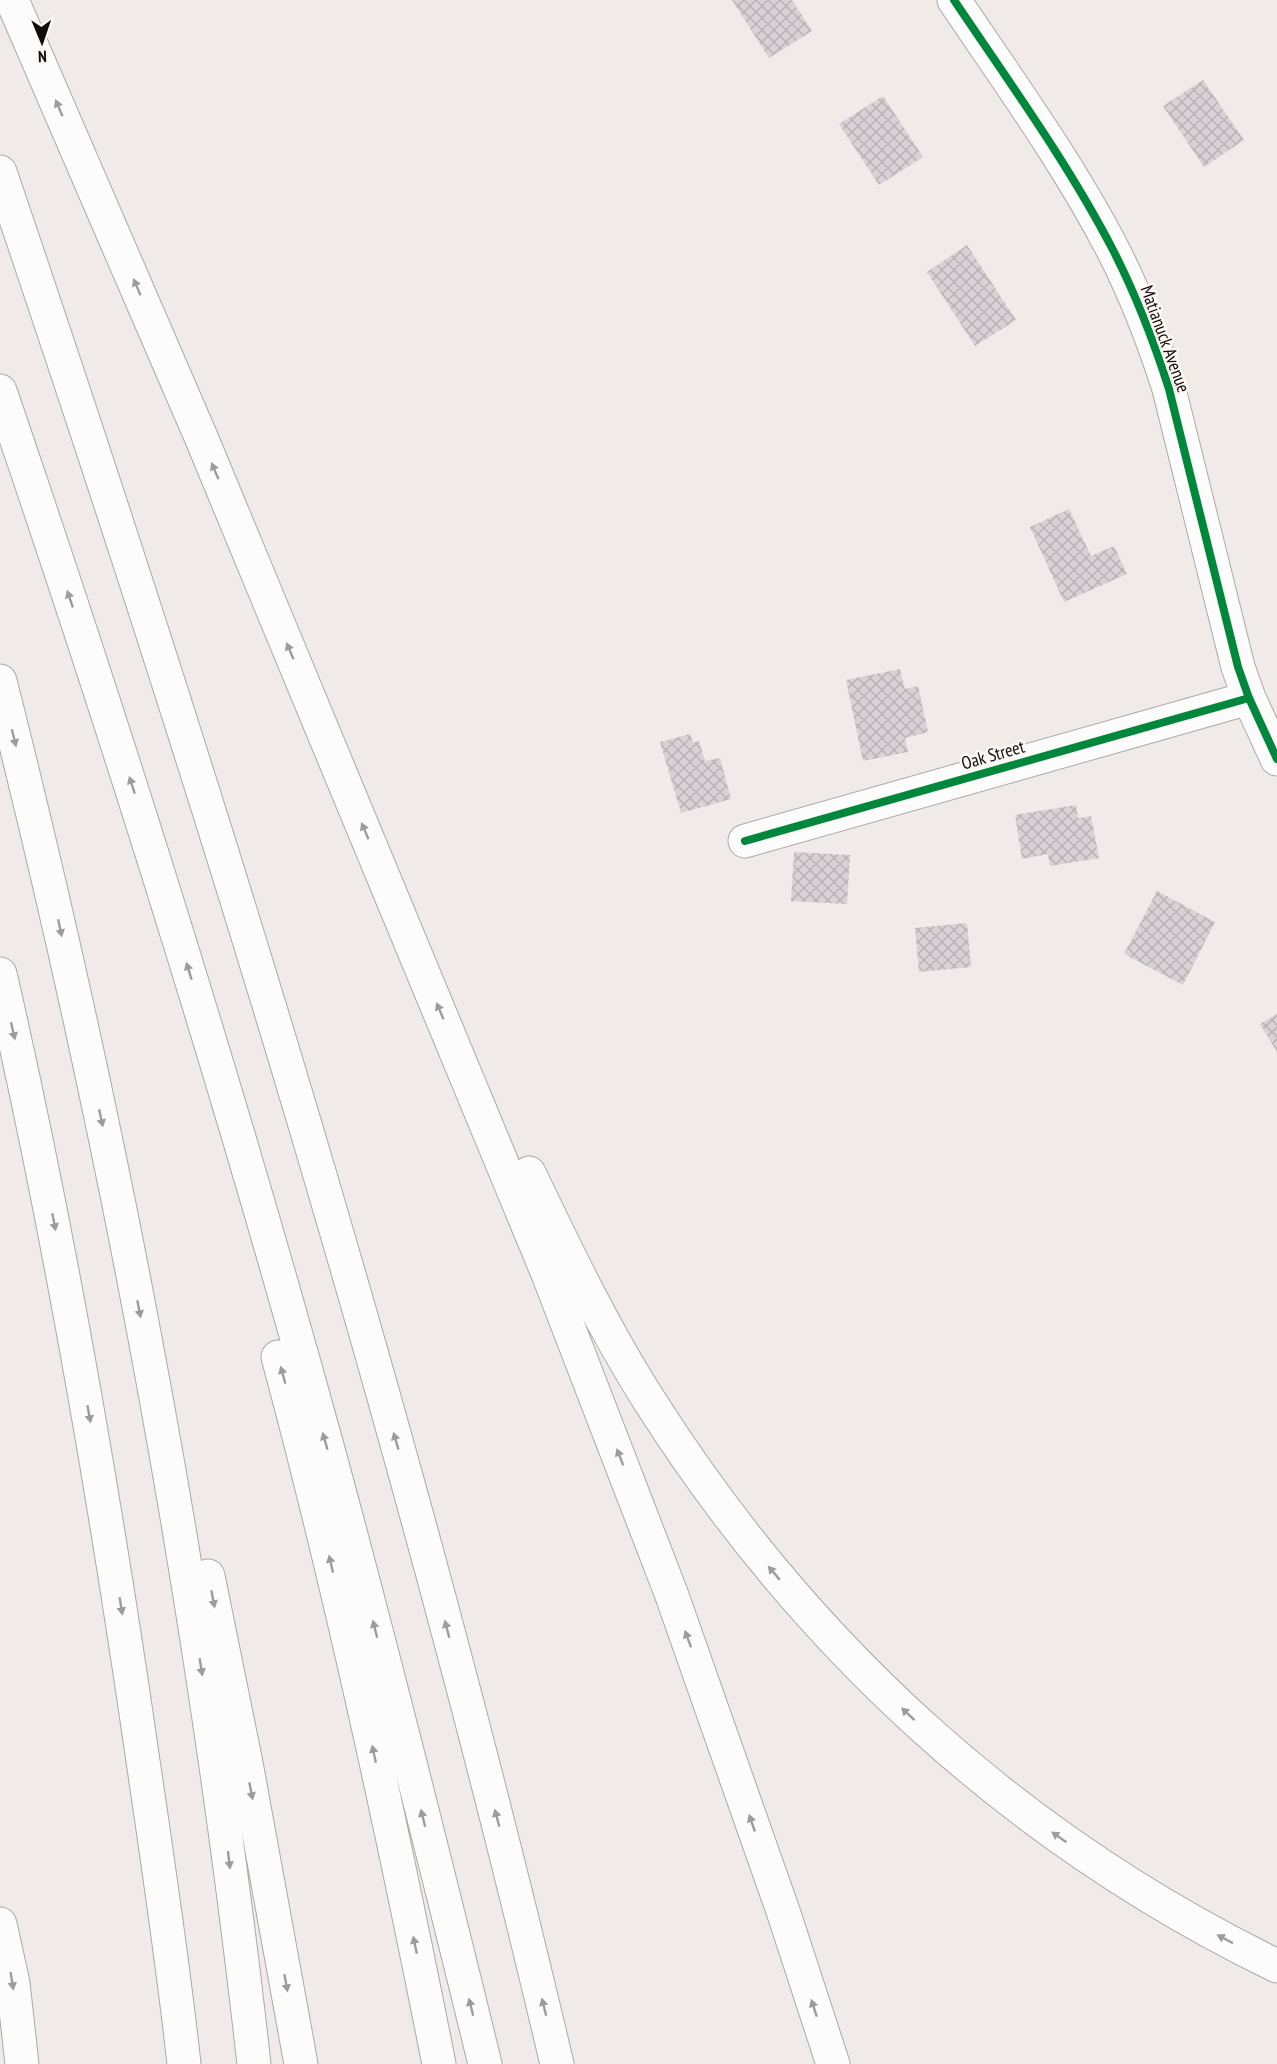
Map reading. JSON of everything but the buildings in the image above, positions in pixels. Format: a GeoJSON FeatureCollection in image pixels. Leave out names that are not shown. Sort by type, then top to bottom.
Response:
{"type":"FeatureCollection","features":[{"type":"Feature","properties":{"kind":"main road"},"geometry":{"type":"LineString","coordinates":[[12,0],[201,437],[552,1285],[671,1593],[779,1900],[832,2064]]}},
{"type":"Feature","properties":{"kind":"main road","name":"Matianuck Avenue"},"geometry":{"type":"LineString","coordinates":[[954,0],[1089,208],[1113,251],[1140,308],[1170,389],[1232,646],[1249,698],[1277,759]]}},
{"type":"Feature","properties":{"kind":"main road"},"geometry":{"type":"LineString","coordinates":[[0,172],[201,783],[322,1180],[467,1702],[557,2064]]}},
{"type":"Feature","properties":{"kind":"main road"},"geometry":{"type":"LineString","coordinates":[[0,391],[112,724],[205,1027],[329,1452],[485,2064]]}},
{"type":"Feature","properties":{"kind":"main road"},"geometry":{"type":"LineString","coordinates":[[0,681],[51,891],[93,1081],[157,1402],[209,1719],[229,1857],[254,2064]]}},
{"type":"Feature","properties":{"kind":"main road","name":"Oak Street"},"geometry":{"type":"LineString","coordinates":[[745,841],[1249,698]]}},
{"type":"Feature","properties":{"kind":"main road"},"geometry":{"type":"LineString","coordinates":[[0,974],[53,1221],[101,1481],[132,1679],[184,2064]]}},
{"type":"Feature","properties":{"kind":"main road"},"geometry":{"type":"LineString","coordinates":[[205,1027],[216,1101],[233,1181],[303,1447],[355,1666],[439,2064]]}},
{"type":"Feature","properties":{"kind":"main road"},"geometry":{"type":"LineString","coordinates":[[462,1065],[519,1154],[602,1321],[648,1399],[742,1534],[830,1636],[945,1748],[1025,1813],[1132,1886],[1226,1940],[1277,1966]]}},
{"type":"Feature","properties":{"kind":"main road"},"geometry":{"type":"LineString","coordinates":[[157,1402],[185,1486],[210,1583],[301,2064]]}},
{"type":"Feature","properties":{"kind":"main road"},"geometry":{"type":"LineString","coordinates":[[0,1924],[13,1983],[22,2064]]}},
{"type":"Feature","properties":{"kind":"cycle path"},"geometry":{"type":"LineString","coordinates":[[954,0],[1077,186],[1113,250],[1137,301],[1169,389],[1238,667],[1249,698],[1277,759]]}},
{"type":"Feature","properties":{"kind":"cycle path"},"geometry":{"type":"LineString","coordinates":[[745,841],[1249,698]]}}]}
